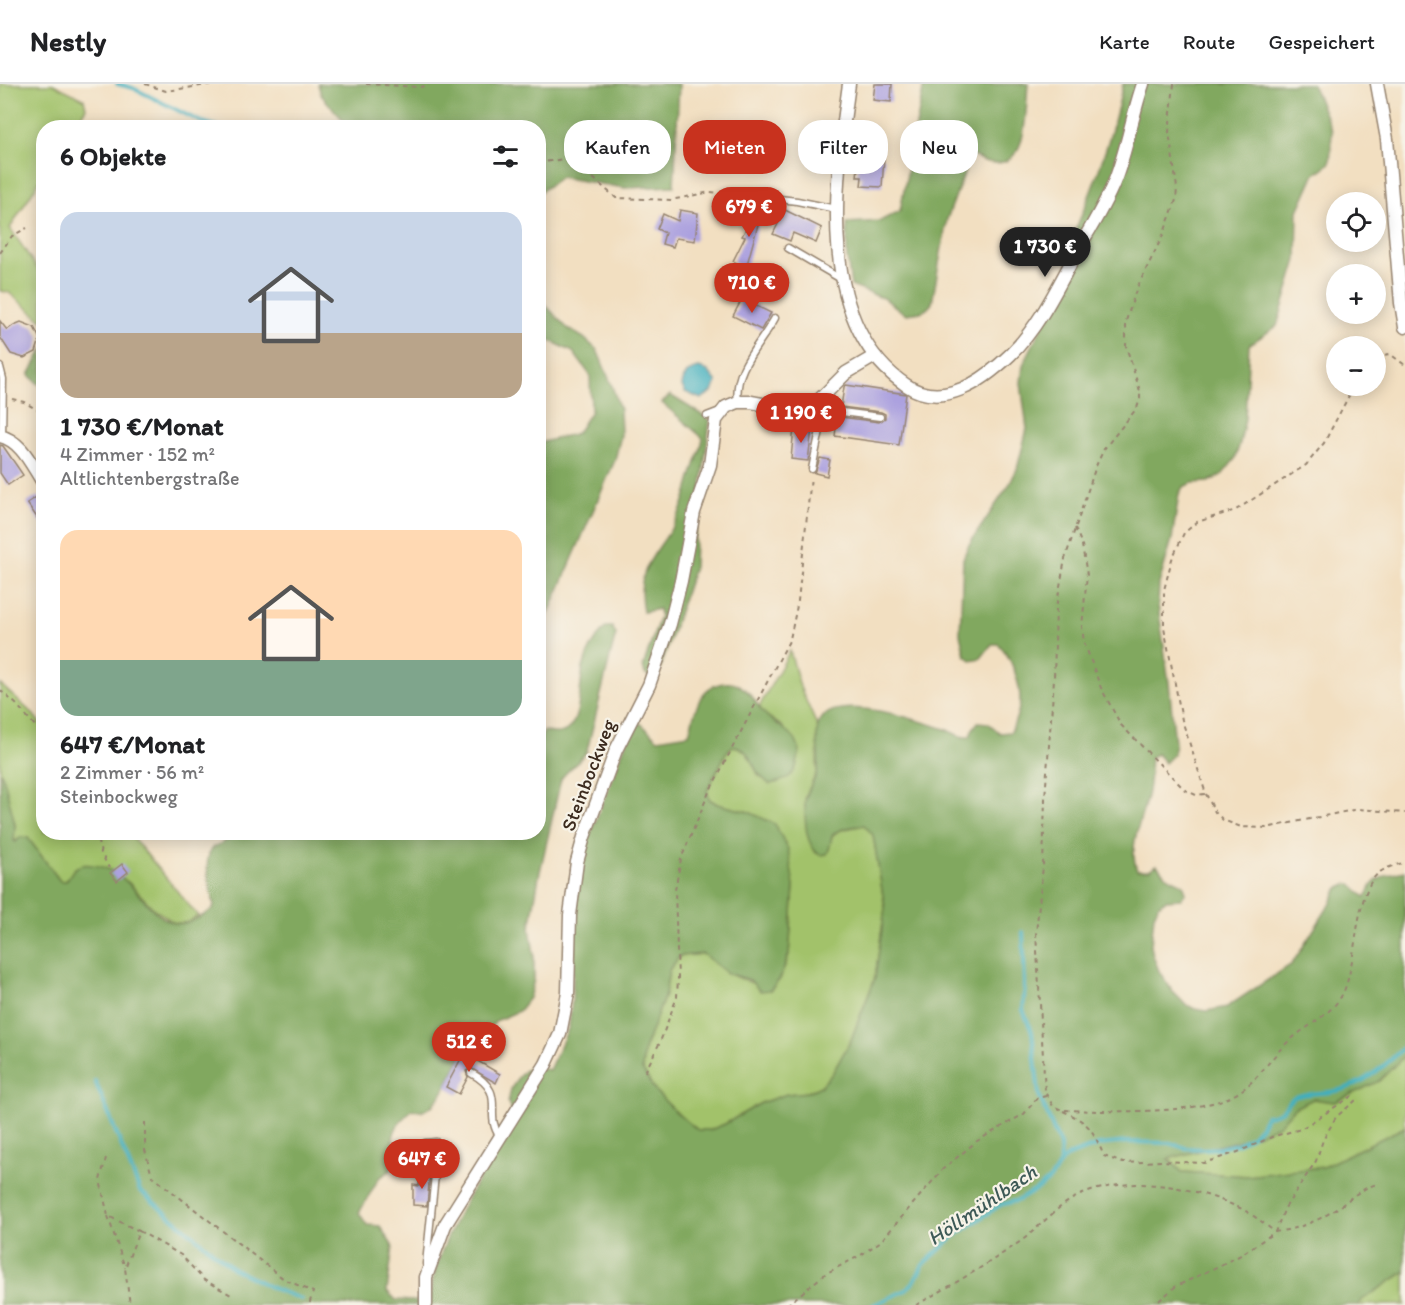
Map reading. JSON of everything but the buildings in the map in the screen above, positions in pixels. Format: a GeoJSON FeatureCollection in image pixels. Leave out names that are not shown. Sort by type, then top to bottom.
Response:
{"type":"FeatureCollection","features":[{"type":"Feature","properties":{"kind":"street"},"geometry":{"type":"LineString","coordinates":[[849,84],[838,209],[842,279],[852,315],[875,356],[907,386],[919,393],[933,396],[948,394],[963,388],[988,372],[1022,342],[1042,312],[1109,195],[1143,84]]}},
{"type":"Feature","properties":{"kind":"street"},"geometry":{"type":"LineString","coordinates":[[1377,84],[1387,139],[1405,327]]}},
{"type":"Feature","properties":{"kind":"street"},"geometry":{"type":"LineString","coordinates":[[724,409],[738,402],[797,409],[822,404],[843,376],[875,356]]}},
{"type":"Feature","properties":{"kind":"street","name":"Steinbockweg"},"geometry":{"type":"LineString","coordinates":[[426,1305],[426,1277],[445,1225],[546,1064],[560,1034],[566,1009],[570,915],[579,856],[616,750],[649,685],[662,651],[681,581],[694,512],[710,465],[715,423],[724,409]]}},
{"type":"Feature","properties":{"kind":"street"},"geometry":{"type":"LineString","coordinates":[[1,436],[18,446],[36,472]]}},
{"type":"Feature","properties":{"kind":"lane"},"geometry":{"type":"LineString","coordinates":[[745,195],[789,199],[838,209]]}},
{"type":"Feature","properties":{"kind":"lane"},"geometry":{"type":"LineString","coordinates":[[788,248],[842,279]]}},
{"type":"Feature","properties":{"kind":"lane"},"geometry":{"type":"LineString","coordinates":[[738,402],[737,389],[741,372],[775,318]]}},
{"type":"Feature","properties":{"kind":"lane"},"geometry":{"type":"LineString","coordinates":[[0,367],[3,379],[1,436]]}},
{"type":"Feature","properties":{"kind":"lane"},"geometry":{"type":"LineString","coordinates":[[812,469],[822,404],[834,411],[880,417]]}},
{"type":"Feature","properties":{"kind":"lane"},"geometry":{"type":"LineString","coordinates":[[706,416],[724,409]]}},
{"type":"Feature","properties":{"kind":"lane"},"geometry":{"type":"LineString","coordinates":[[471,1073],[489,1087],[496,1130],[501,1137]]}},
{"type":"Feature","properties":{"kind":"lane"},"geometry":{"type":"LineString","coordinates":[[425,1143],[436,1142],[443,1147],[436,1172],[426,1277]]}},
{"type":"Feature","properties":{"kind":"path"},"geometry":{"type":"LineString","coordinates":[[145,84],[166,91],[214,84]]}},
{"type":"Feature","properties":{"kind":"path"},"geometry":{"type":"LineString","coordinates":[[366,84],[421,87],[429,84]]}},
{"type":"Feature","properties":{"kind":"path"},"geometry":{"type":"LineString","coordinates":[[1174,84],[1169,132],[1176,200],[1164,233],[1136,290],[1126,321],[1126,346],[1140,391],[1140,399],[1137,408],[1100,456],[1075,528],[1061,578],[1056,608],[1043,866],[1036,933],[1045,1096],[1053,1106],[1079,1118],[1092,1128],[1104,1156],[1123,1163],[1162,1161],[1204,1163],[1238,1152],[1274,1136],[1300,1129],[1352,1096],[1355,1101],[1336,1118],[1323,1140],[1316,1161],[1285,1208],[1275,1232]]}},
{"type":"Feature","properties":{"kind":"path"},"geometry":{"type":"LineString","coordinates":[[546,162],[570,158],[616,198],[671,200],[715,192],[745,195]]}},
{"type":"Feature","properties":{"kind":"path"},"geometry":{"type":"LineString","coordinates":[[0,253],[12,236],[27,228]]}},
{"type":"Feature","properties":{"kind":"path"},"geometry":{"type":"LineString","coordinates":[[1386,354],[1390,354],[1405,365]]}},
{"type":"Feature","properties":{"kind":"path"},"geometry":{"type":"LineString","coordinates":[[1349,396],[1327,438],[1310,461],[1299,471],[1236,510],[1192,525],[1181,538],[1172,559],[1164,590],[1164,627],[1182,720],[1206,794],[1215,812],[1223,820],[1248,828],[1275,827],[1358,809],[1405,813]]}},
{"type":"Feature","properties":{"kind":"path"},"geometry":{"type":"LineString","coordinates":[[3,398],[17,399],[36,409]]}},
{"type":"Feature","properties":{"kind":"path"},"geometry":{"type":"LineString","coordinates":[[645,1072],[660,1042],[677,997],[675,890],[681,859],[709,792],[790,639],[798,602],[812,469]]}},
{"type":"Feature","properties":{"kind":"path"},"geometry":{"type":"LineString","coordinates":[[1075,528],[1083,552],[1087,575],[1082,627],[1084,642],[1094,672],[1111,707],[1121,725],[1185,790],[1196,795],[1206,794]]}},
{"type":"Feature","properties":{"kind":"path"},"geometry":{"type":"LineString","coordinates":[[0,690],[36,727]]}},
{"type":"Feature","properties":{"kind":"path"},"geometry":{"type":"LineString","coordinates":[[98,840],[101,853],[109,868]]}},
{"type":"Feature","properties":{"kind":"path"},"geometry":{"type":"LineString","coordinates":[[1062,1110],[1127,1111],[1195,1107],[1219,1101],[1242,1090],[1288,1042],[1319,1020],[1339,1000],[1350,977],[1366,890],[1379,873],[1405,862]]}},
{"type":"Feature","properties":{"kind":"path"},"geometry":{"type":"LineString","coordinates":[[787,1305],[825,1274],[861,1255],[881,1241],[943,1169],[977,1141],[1024,1114],[1036,1098],[1045,1096]]}},
{"type":"Feature","properties":{"kind":"path"},"geometry":{"type":"LineString","coordinates":[[145,1122],[145,1149],[152,1176],[284,1278],[313,1292],[309,1305]]}},
{"type":"Feature","properties":{"kind":"path"},"geometry":{"type":"LineString","coordinates":[[106,1158],[100,1180],[108,1216],[125,1268],[130,1305]]}},
{"type":"Feature","properties":{"kind":"path"},"geometry":{"type":"LineString","coordinates":[[1154,1305],[1175,1287],[1239,1256],[1275,1232],[1318,1220],[1362,1188],[1377,1184]]}},
{"type":"Feature","properties":{"kind":"path"},"geometry":{"type":"LineString","coordinates":[[916,1305],[992,1260],[1039,1227],[1074,1198],[1115,1185],[1170,1186],[1205,1196],[1234,1205],[1256,1216],[1275,1232]]}},
{"type":"Feature","properties":{"kind":"path"},"geometry":{"type":"LineString","coordinates":[[108,1216],[181,1255],[204,1280],[233,1296]]}},
{"type":"Feature","properties":{"kind":"path"},"geometry":{"type":"LineString","coordinates":[[125,1268],[139,1231]]}},
{"type":"Feature","properties":{"kind":"green space"},"geometry":{"type":"Polygon","coordinates":[[[0,84],[53,84],[84,99],[86,108],[78,120],[36,120],[36,186],[10,228],[36,267],[36,315],[8,292],[0,291],[0,84]]]}},
{"type":"Feature","properties":{"kind":"green space"},"geometry":{"type":"Polygon","coordinates":[[[318,84],[679,84],[674,186],[625,188],[560,177],[546,188],[546,120],[343,120],[321,95],[318,84]]]}},
{"type":"Feature","properties":{"kind":"green space"},"geometry":{"type":"Polygon","coordinates":[[[924,84],[1028,84],[1023,136],[1012,157],[1002,162],[988,162],[978,158],[978,120],[917,120],[924,84]]]}},
{"type":"Feature","properties":{"kind":"green space"},"geometry":{"type":"Polygon","coordinates":[[[1123,84],[1312,84],[1332,131],[1330,163],[1314,175],[1298,211],[1297,260],[1277,326],[1249,345],[1245,419],[1235,459],[1222,475],[1208,482],[1192,483],[1183,487],[1179,494],[1172,539],[1159,584],[1158,605],[1175,743],[1173,755],[1165,763],[1157,754],[1151,757],[1148,791],[1137,830],[1134,860],[1137,870],[1149,870],[1157,865],[1166,876],[1183,884],[1186,892],[1181,899],[1165,900],[1159,905],[1154,915],[1151,945],[1153,956],[1160,973],[1173,992],[1185,1004],[1207,1011],[1227,1007],[1292,964],[1341,887],[1351,884],[1365,897],[1379,879],[1405,871],[1405,1055],[1379,1081],[1335,1102],[1313,1099],[1294,1108],[1279,1125],[1249,1138],[1168,1159],[1182,1172],[1248,1176],[1323,1167],[1405,1127],[1405,1272],[1363,1299],[1358,1305],[0,1305],[0,771],[15,825],[14,841],[16,842],[20,837],[28,838],[60,881],[66,881],[74,869],[80,866],[106,868],[118,874],[154,911],[179,924],[200,917],[213,909],[207,868],[209,853],[213,848],[228,840],[546,840],[546,731],[558,733],[567,730],[573,723],[577,713],[583,668],[587,657],[595,641],[606,627],[612,627],[616,634],[587,751],[561,779],[539,876],[530,928],[534,954],[534,980],[529,998],[519,1011],[498,1020],[466,1048],[440,1097],[432,1106],[423,1111],[412,1110],[401,1120],[393,1138],[397,1159],[390,1171],[379,1178],[359,1213],[367,1225],[380,1226],[393,1247],[387,1291],[396,1300],[429,1302],[441,1253],[451,1229],[475,1185],[516,1121],[508,1103],[511,1089],[524,1071],[533,1066],[549,1070],[569,1027],[577,887],[585,849],[630,732],[640,723],[658,739],[689,734],[699,701],[703,694],[716,685],[732,683],[744,689],[763,712],[791,734],[799,748],[799,757],[793,773],[784,780],[769,784],[758,773],[745,751],[732,746],[726,753],[707,791],[709,799],[717,804],[749,812],[775,824],[788,849],[794,886],[789,954],[780,979],[770,990],[760,991],[750,980],[727,973],[703,954],[680,956],[669,970],[665,995],[644,1050],[642,1069],[655,1091],[698,1130],[710,1130],[725,1124],[761,1103],[787,1094],[808,1092],[821,1086],[832,1074],[851,1040],[875,978],[885,908],[873,835],[864,825],[834,833],[827,854],[820,855],[811,846],[806,825],[805,800],[818,766],[817,730],[819,723],[832,711],[846,708],[900,716],[945,729],[963,737],[970,737],[978,722],[988,723],[1000,733],[1011,732],[1018,712],[1020,693],[1007,655],[998,644],[992,644],[981,658],[971,660],[965,655],[960,634],[963,559],[968,546],[1009,485],[1017,469],[1027,429],[1021,383],[1023,365],[1071,268],[1064,256],[1098,172],[1123,84]]]}},
{"type":"Feature","properties":{"kind":"green space"},"geometry":{"type":"Polygon","coordinates":[[[907,174],[964,174],[947,219],[932,303],[924,311],[917,313],[905,314],[885,299],[851,286],[847,257],[847,223],[880,221],[900,211],[907,174]]]}},
{"type":"Feature","properties":{"kind":"green space"},"geometry":{"type":"Polygon","coordinates":[[[546,306],[567,328],[584,338],[597,350],[620,410],[621,435],[615,460],[546,620],[546,441],[577,433],[591,411],[590,375],[573,352],[547,339],[546,306]]]}},
{"type":"Feature","properties":{"kind":"green space"},"geometry":{"type":"Polygon","coordinates":[[[36,362],[36,382],[29,375],[36,362]]]}},
{"type":"Feature","properties":{"kind":"green space"},"geometry":{"type":"Polygon","coordinates":[[[670,395],[710,420],[695,539],[694,567],[661,667],[649,676],[645,674],[643,667],[660,616],[659,609],[643,612],[642,582],[650,561],[680,512],[703,438],[662,403],[670,395]]]}},
{"type":"Feature","properties":{"kind":"green space"},"geometry":{"type":"Polygon","coordinates":[[[790,651],[800,687],[818,728],[817,772],[805,797],[815,852],[820,855],[827,854],[833,835],[845,829],[864,825],[873,834],[885,908],[875,978],[851,1040],[832,1074],[821,1086],[808,1092],[787,1094],[761,1103],[725,1124],[710,1130],[698,1130],[655,1091],[642,1069],[644,1050],[665,995],[669,970],[680,956],[703,954],[727,973],[770,990],[780,979],[789,954],[794,886],[749,812],[717,804],[709,799],[707,791],[726,753],[732,746],[746,752],[759,776],[783,727],[764,714],[759,707],[790,651]]]}},
{"type":"Feature","properties":{"kind":"green space"},"geometry":{"type":"Polygon","coordinates":[[[0,684],[36,718],[36,840],[135,840],[198,916],[187,923],[175,923],[154,909],[128,882],[75,868],[66,881],[60,881],[28,838],[14,841],[15,825],[0,771],[0,684]]]}},
{"type":"Feature","properties":{"kind":"green space"},"geometry":{"type":"Polygon","coordinates":[[[1405,1055],[1405,1127],[1323,1167],[1248,1176],[1182,1172],[1168,1158],[1249,1138],[1279,1125],[1294,1108],[1313,1099],[1335,1102],[1379,1081],[1405,1055]]]}},
{"type":"Feature","properties":{"kind":"green space"},"geometry":{"type":"Polygon","coordinates":[[[1405,1272],[1405,1305],[1358,1305],[1363,1299],[1405,1272]]]}},
{"type":"Feature","properties":{"kind":"water"},"geometry":{"type":"Polygon","coordinates":[[[699,368],[708,371],[717,382],[712,392],[701,399],[685,392],[682,386],[687,374],[699,368]]]}},
{"type":"Feature","properties":{"kind":"waterway"},"geometry":{"type":"LineString","coordinates":[[117,84],[133,88],[197,120]]}},
{"type":"Feature","properties":{"kind":"waterway"},"geometry":{"type":"LineString","coordinates":[[1023,932],[1025,985],[1023,1010],[1032,1032],[1039,1095],[1060,1145],[1061,1162]]}},
{"type":"Feature","properties":{"kind":"waterway","name":"Höllmühlbach"},"geometry":{"type":"LineString","coordinates":[[873,1305],[904,1291],[914,1282],[923,1265],[953,1237],[1000,1205],[1019,1200],[1041,1187],[1068,1156],[1099,1145],[1127,1142],[1170,1143],[1185,1148],[1204,1149],[1237,1144],[1252,1136],[1266,1116],[1279,1113],[1291,1099],[1305,1094],[1336,1091],[1355,1084],[1383,1067],[1405,1045]]}},
{"type":"Feature","properties":{"kind":"waterway"},"geometry":{"type":"LineString","coordinates":[[95,1081],[140,1191],[234,1269],[272,1288],[301,1299]]}}]}
